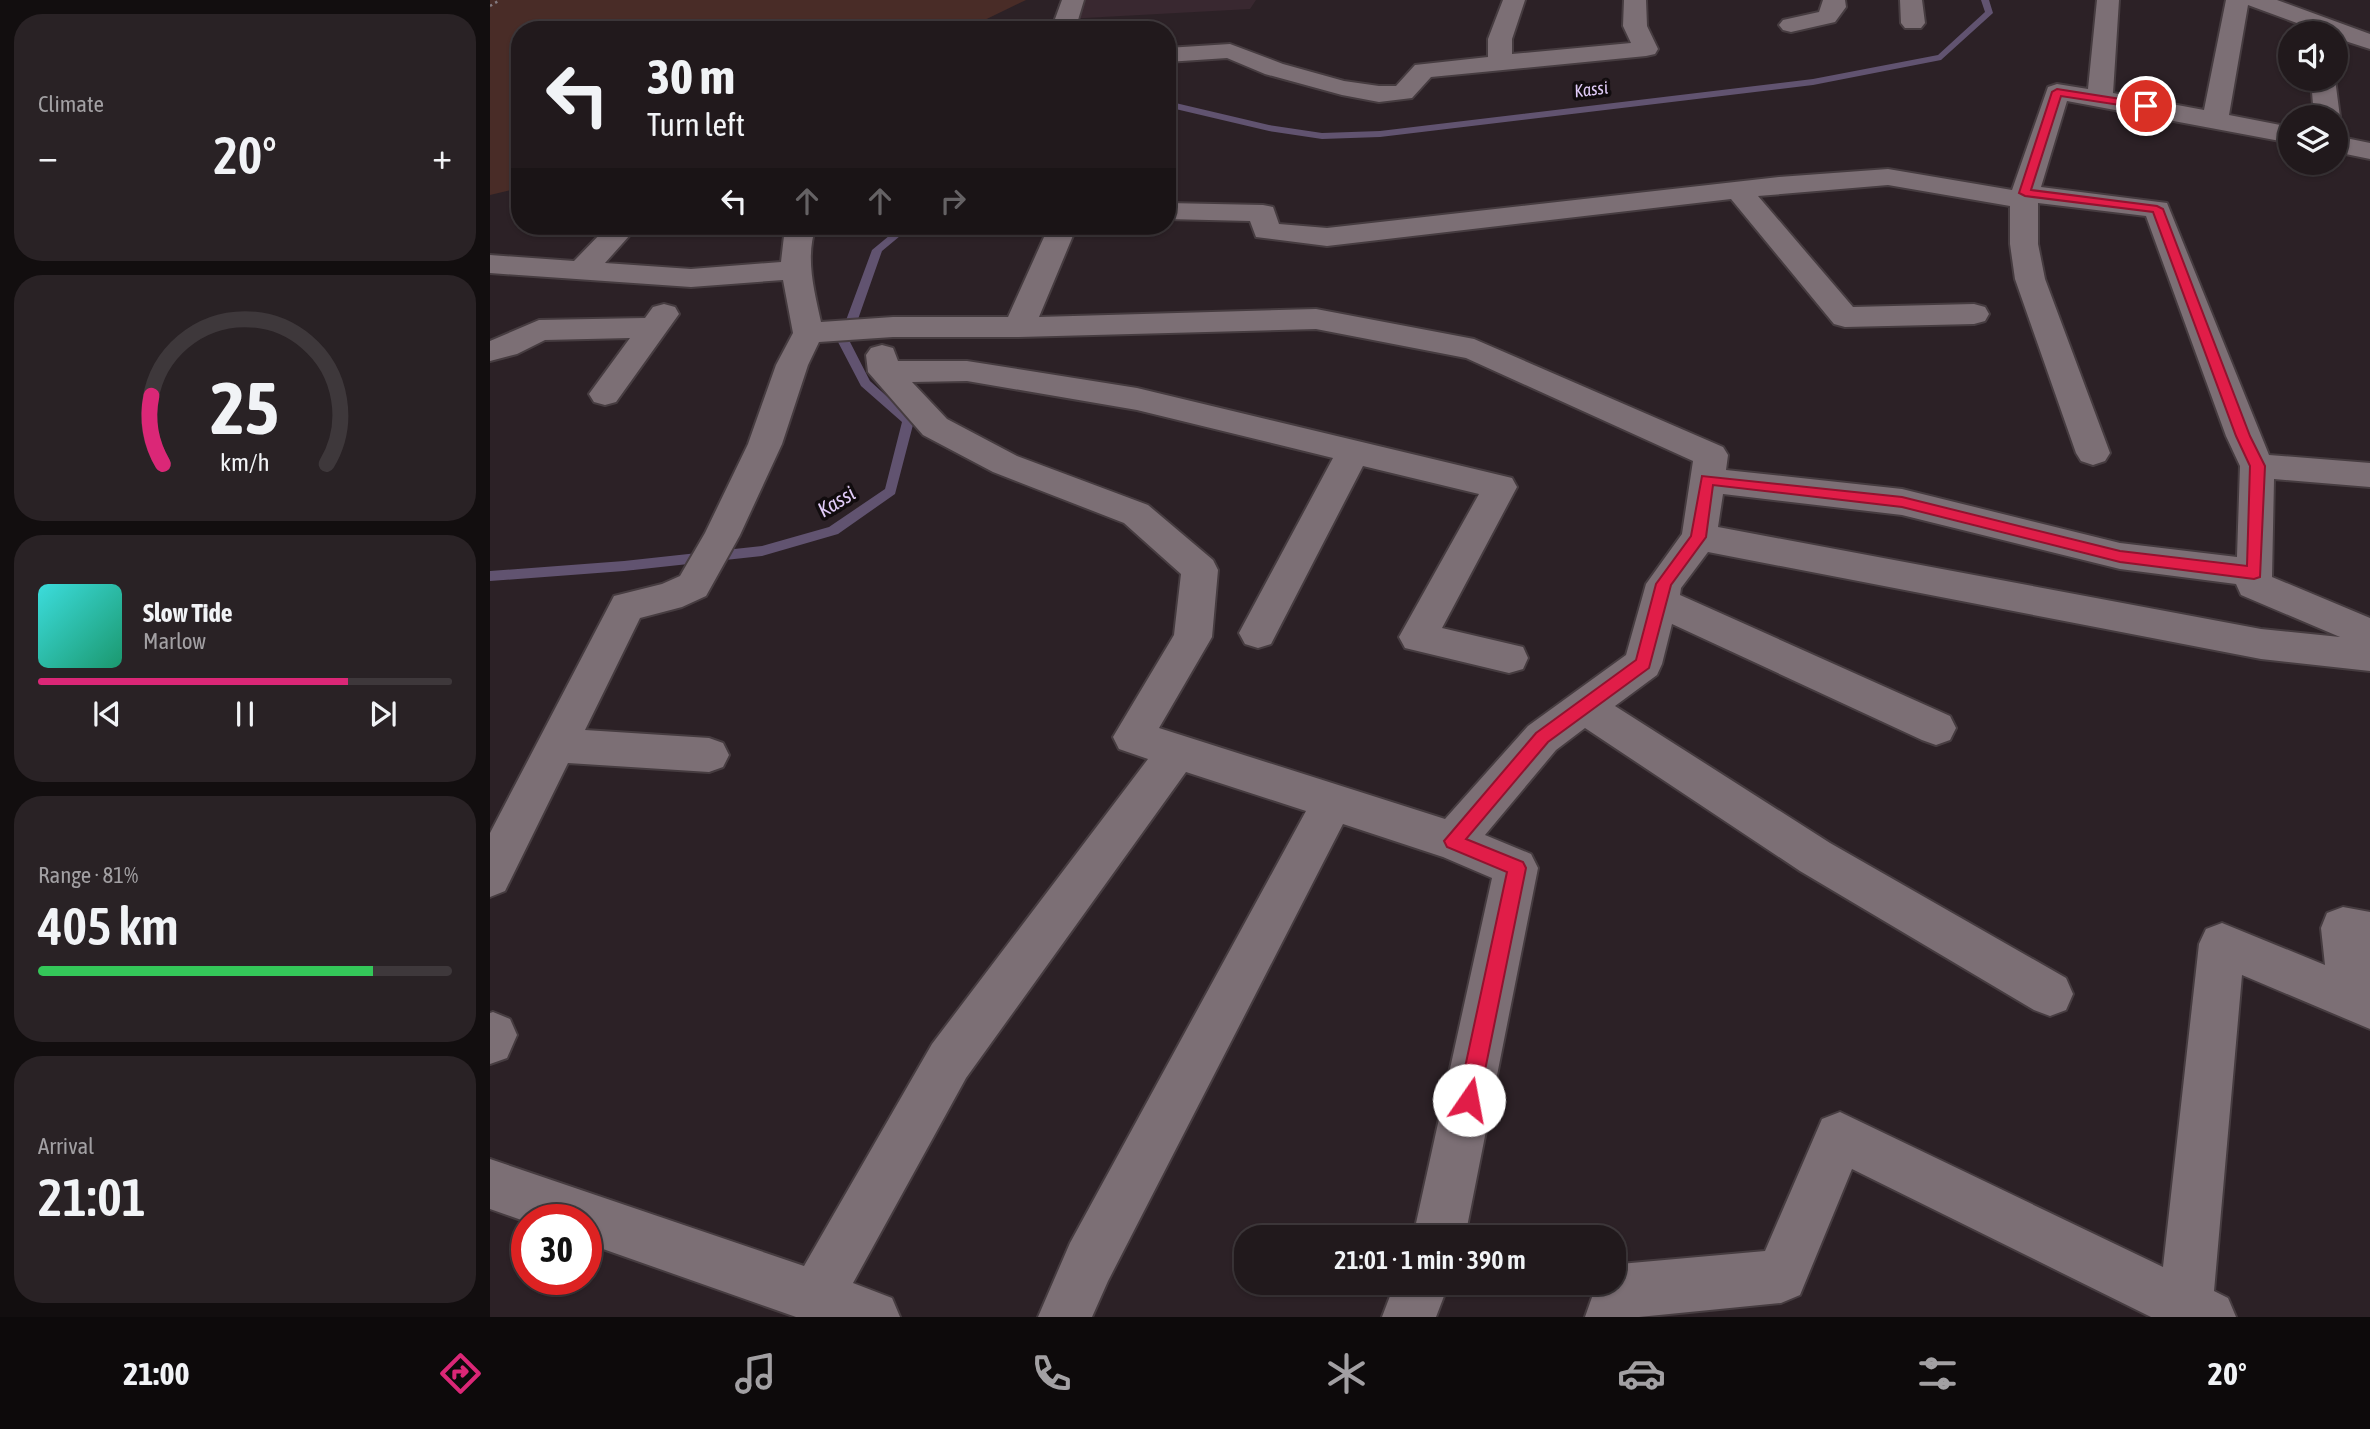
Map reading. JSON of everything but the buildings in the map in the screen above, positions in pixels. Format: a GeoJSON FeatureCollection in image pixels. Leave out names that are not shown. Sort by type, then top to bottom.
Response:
{"type":"FeatureCollection","features":[{"type":"Feature","properties":{"kind":"street"},"geometry":{"type":"LineString","coordinates":[[1066,21],[1073,0]]}},
{"type":"Feature","properties":{"kind":"street"},"geometry":{"type":"LineString","coordinates":[[1500,64],[1500,39],[1514,0]]}},
{"type":"Feature","properties":{"kind":"street"},"geometry":{"type":"LineString","coordinates":[[1176,54],[1230,51],[1273,69],[1342,88],[1379,94],[1403,93],[1424,70],[1646,49],[1636,26],[1635,0]]}},
{"type":"Feature","properties":{"kind":"street"},"geometry":{"type":"LineString","coordinates":[[1791,25],[1827,18],[1835,7],[1834,0]]}},
{"type":"Feature","properties":{"kind":"street"},"geometry":{"type":"LineString","coordinates":[[2100,97],[2108,0]]}},
{"type":"Feature","properties":{"kind":"street"},"geometry":{"type":"LineString","coordinates":[[2215,119],[2237,0]]}},
{"type":"Feature","properties":{"kind":"street"},"geometry":{"type":"LineString","coordinates":[[2256,0],[2302,21]]}},
{"type":"Feature","properties":{"kind":"street"},"geometry":{"type":"LineString","coordinates":[[2348,36],[2370,42]]}},
{"type":"Feature","properties":{"kind":"street"},"geometry":{"type":"LineString","coordinates":[[2093,453],[2031,279],[2024,244],[2025,197],[2057,92],[2100,97],[2278,132]]}},
{"type":"Feature","properties":{"kind":"street"},"geometry":{"type":"LineString","coordinates":[[2348,146],[2370,151]]}},
{"type":"Feature","properties":{"kind":"street"},"geometry":{"type":"LineString","coordinates":[[1176,211],[1263,213],[1266,230],[1327,237],[1738,190],[1888,177],[2025,197],[2157,209],[2243,436],[2258,466],[2254,585],[2370,634]]}},
{"type":"Feature","properties":{"kind":"street"},"geometry":{"type":"LineString","coordinates":[[1738,190],[1845,317],[1973,314]]}},
{"type":"Feature","properties":{"kind":"street"},"geometry":{"type":"LineString","coordinates":[[582,270],[615,235]]}},
{"type":"Feature","properties":{"kind":"street"},"geometry":{"type":"LineString","coordinates":[[490,877],[627,607],[669,597],[693,586],[722,535],[765,443],[792,365],[808,333],[797,270],[797,235]]}},
{"type":"Feature","properties":{"kind":"street"},"geometry":{"type":"LineString","coordinates":[[1019,327],[1059,235]]}},
{"type":"Feature","properties":{"kind":"street"},"geometry":{"type":"LineString","coordinates":[[490,264],[691,278],[797,270]]}},
{"type":"Feature","properties":{"kind":"street"},"geometry":{"type":"LineString","coordinates":[[605,394],[691,278]]}},
{"type":"Feature","properties":{"kind":"street"},"geometry":{"type":"LineString","coordinates":[[808,333],[877,329],[1317,319],[1474,349],[1711,455],[1699,537],[1664,584],[1643,664],[1542,737],[1453,841]]}},
{"type":"Feature","properties":{"kind":"street"},"geometry":{"type":"LineString","coordinates":[[490,351],[506,347],[538,330],[654,328]]}},
{"type":"Feature","properties":{"kind":"street"},"geometry":{"type":"LineString","coordinates":[[877,329],[884,372],[935,427],[1005,464],[1136,514],[1200,570],[1193,637],[1133,737],[1453,841],[1517,868],[1442,1225]]}},
{"type":"Feature","properties":{"kind":"street"},"geometry":{"type":"LineString","coordinates":[[884,372],[967,371],[1137,399],[1500,487],[1418,637],[1508,658]]}},
{"type":"Feature","properties":{"kind":"street"},"geometry":{"type":"LineString","coordinates":[[1258,633],[1353,453]]}},
{"type":"Feature","properties":{"kind":"street"},"geometry":{"type":"LineString","coordinates":[[2258,466],[2370,475]]}},
{"type":"Feature","properties":{"kind":"street"},"geometry":{"type":"LineString","coordinates":[[1707,480],[1902,502],[2120,556],[2254,573]]}},
{"type":"Feature","properties":{"kind":"street"},"geometry":{"type":"LineString","coordinates":[[1699,537],[2261,644],[2370,656]]}},
{"type":"Feature","properties":{"kind":"street"},"geometry":{"type":"LineString","coordinates":[[1659,602],[1936,728]]}},
{"type":"Feature","properties":{"kind":"street"},"geometry":{"type":"LineString","coordinates":[[1584,707],[1815,856],[2050,994]]}},
{"type":"Feature","properties":{"kind":"street"},"geometry":{"type":"LineString","coordinates":[[557,745],[709,755]]}},
{"type":"Feature","properties":{"kind":"street"},"geometry":{"type":"LineString","coordinates":[[816,1297],[948,1061],[1178,751]]}},
{"type":"Feature","properties":{"kind":"street"},"geometry":{"type":"LineString","coordinates":[[1065,1317],[1089,1262],[1333,802]]}},
{"type":"Feature","properties":{"kind":"street"},"geometry":{"type":"LineString","coordinates":[[2361,1002],[2343,928],[2370,933]]}},
{"type":"Feature","properties":{"kind":"street"},"geometry":{"type":"LineString","coordinates":[[1612,1317],[1620,1291],[1781,1276],[1840,1137],[2193,1313],[2222,944],[2361,1002]]}},
{"type":"Feature","properties":{"kind":"street"},"geometry":{"type":"LineString","coordinates":[[490,1184],[873,1317]]}},
{"type":"Feature","properties":{"kind":"street"},"geometry":{"type":"LineString","coordinates":[[1409,1317],[1417,1295]]}},
{"type":"Feature","properties":{"kind":"path"},"geometry":{"type":"LineString","coordinates":[[490,6],[500,0]]}},
{"type":"Feature","properties":{"kind":"shaded area"},"geometry":{"type":"Polygon","coordinates":[[[490,0],[1026,0],[983,21],[511,21],[511,190],[490,195],[490,0]]]}},
{"type":"Feature","properties":{"kind":"shaded area"},"geometry":{"type":"Polygon","coordinates":[[[1073,0],[1256,0],[1250,9],[1066,19],[1073,0]]]}},
{"type":"Feature","properties":{"kind":"waterway","name":"Kassi"},"geometry":{"type":"LineString","coordinates":[[1176,106],[1269,128],[1322,136],[1380,134],[1813,82],[1941,57],[1989,13],[1985,0]]}},
{"type":"Feature","properties":{"kind":"waterway","name":"Kassi"},"geometry":{"type":"LineString","coordinates":[[490,576],[624,566],[762,551],[833,531],[891,491],[908,421],[865,383],[844,342],[877,250],[896,235]]}},
{"type":"Feature","properties":{"kind":"route"},"geometry":{"type":"LineString","coordinates":[[1469,1100],[1517,868],[1453,841],[1542,737],[1643,664],[1664,584],[1699,537],[1707,480],[1902,502],[2120,556],[2254,573],[2258,466],[2243,436],[2157,209],[2025,193],[2057,92],[2146,106]]}}]}
